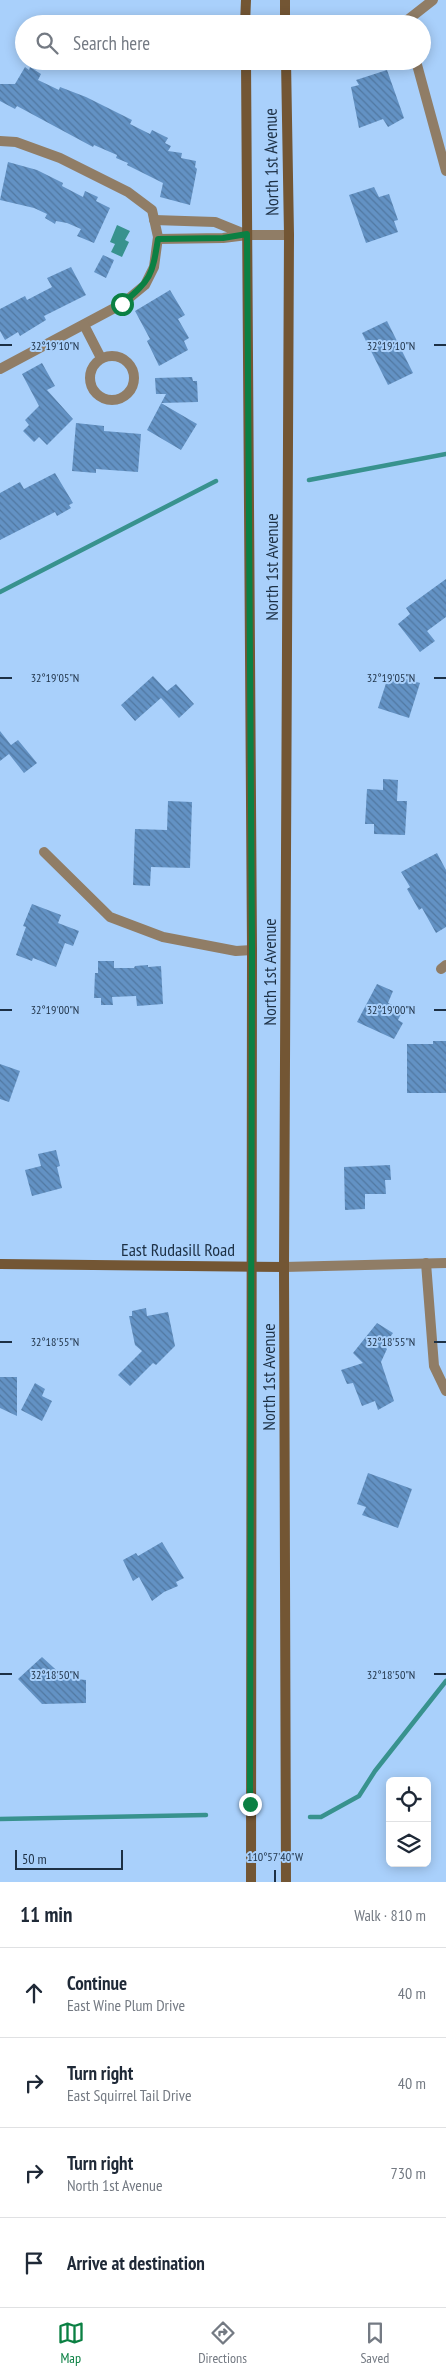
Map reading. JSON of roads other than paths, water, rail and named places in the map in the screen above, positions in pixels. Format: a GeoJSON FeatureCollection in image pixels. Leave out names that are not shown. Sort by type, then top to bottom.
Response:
{"type":"FeatureCollection","features":[{"type":"Feature","properties":{"kind":"main road"},"geometry":{"type":"LineString","coordinates":[[245,15],[246,0]]}},
{"type":"Feature","properties":{"kind":"main road"},"geometry":{"type":"LineString","coordinates":[[285,0],[285,15]]}},
{"type":"Feature","properties":{"kind":"main road","name":"North 1st Avenue"},"geometry":{"type":"LineString","coordinates":[[246,70],[252,950],[250,1265],[251,1882]]}},
{"type":"Feature","properties":{"kind":"main road","name":"North 1st Avenue"},"geometry":{"type":"LineString","coordinates":[[286,70],[289,235],[284,1267],[286,1882]]}},
{"type":"Feature","properties":{"kind":"main road","name":"East Rudasill Road"},"geometry":{"type":"LineString","coordinates":[[0,1264],[250,1265],[284,1267]]}},
{"type":"Feature","properties":{"kind":"street"},"geometry":{"type":"LineString","coordinates":[[415,15],[433,0]]}},
{"type":"Feature","properties":{"kind":"street"},"geometry":{"type":"LineString","coordinates":[[418,70],[446,171]]}},
{"type":"Feature","properties":{"kind":"street"},"geometry":{"type":"LineString","coordinates":[[0,142],[16,142],[60,158],[128,192],[152,210],[158,238],[154,267],[144,285],[122,304],[0,369]]}},
{"type":"Feature","properties":{"kind":"street"},"geometry":{"type":"LineString","coordinates":[[154,220],[215,222],[247,234]]}},
{"type":"Feature","properties":{"kind":"street"},"geometry":{"type":"LineString","coordinates":[[158,238],[223,238],[247,234],[289,235]]}},
{"type":"Feature","properties":{"kind":"street"},"geometry":{"type":"LineString","coordinates":[[84,325],[101,358]]}},
{"type":"Feature","properties":{"kind":"street"},"geometry":{"type":"LineString","coordinates":[[107,356],[119,357],[125,360],[132,370],[132,388],[122,398],[107,400],[94,392],[89,377],[91,370],[101,358],[107,356]]}},
{"type":"Feature","properties":{"kind":"street"},"geometry":{"type":"LineString","coordinates":[[44,852],[110,917],[163,937],[236,951],[252,950]]}},
{"type":"Feature","properties":{"kind":"street"},"geometry":{"type":"LineString","coordinates":[[426,1263],[434,1366],[446,1391]]}},
{"type":"Feature","properties":{"kind":"street","name":"East Rudasill Road"},"geometry":{"type":"LineString","coordinates":[[284,1267],[446,1263]]}},
{"type":"Feature","properties":{"kind":"waterway"},"geometry":{"type":"LineString","coordinates":[[309,480],[446,454]]}},
{"type":"Feature","properties":{"kind":"waterway"},"geometry":{"type":"LineString","coordinates":[[0,592],[216,481]]}},
{"type":"Feature","properties":{"kind":"waterway"},"geometry":{"type":"LineString","coordinates":[[310,1817],[321,1817],[359,1796],[375,1771],[446,1681]]}},
{"type":"Feature","properties":{"kind":"waterway"},"geometry":{"type":"LineString","coordinates":[[0,1819],[206,1815]]}}]}
